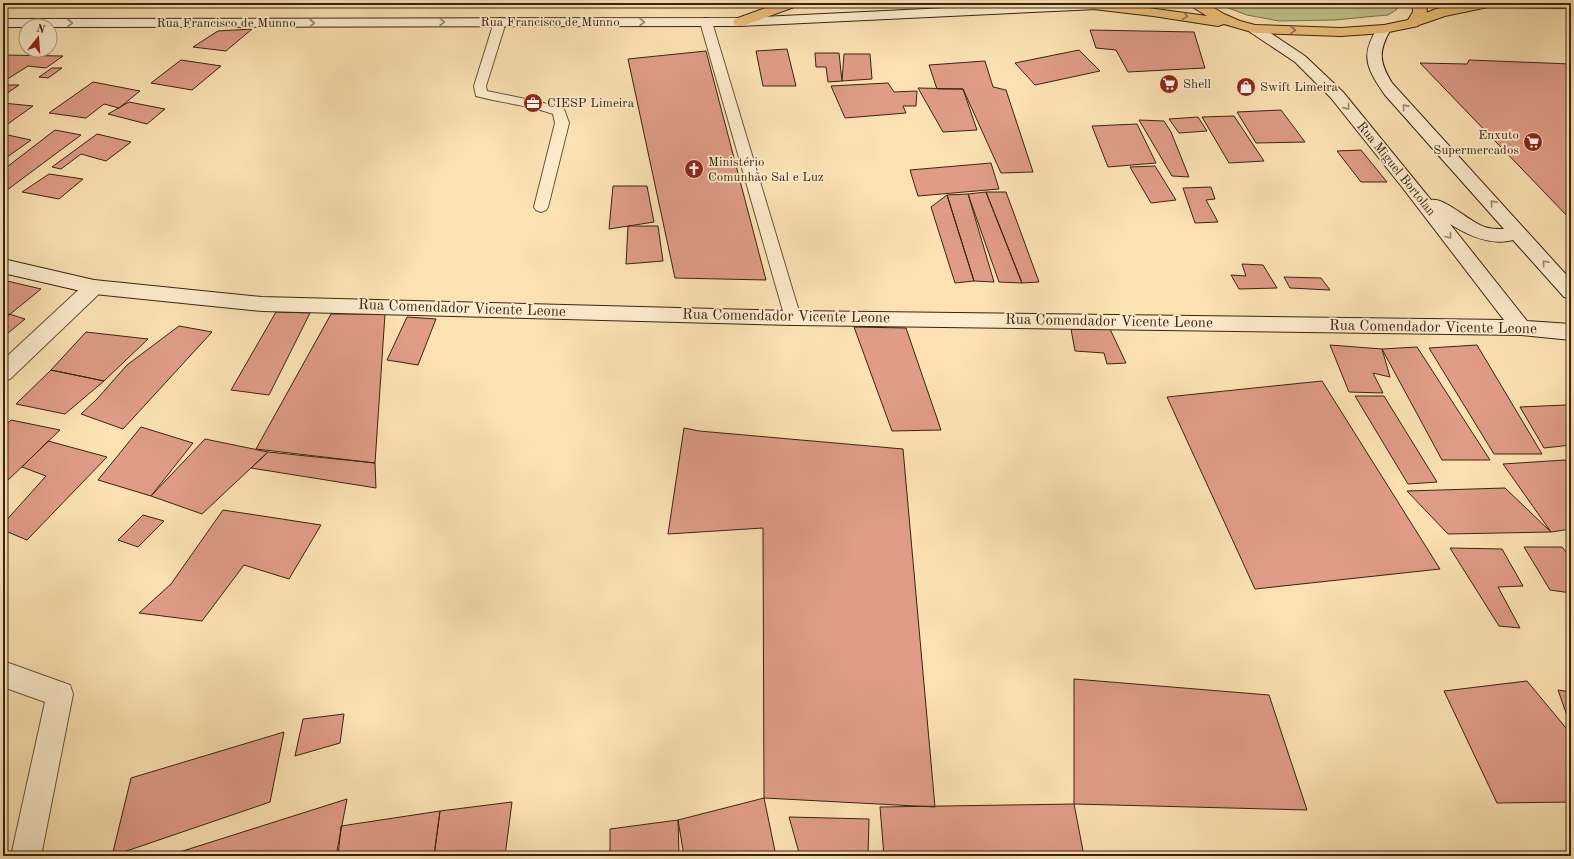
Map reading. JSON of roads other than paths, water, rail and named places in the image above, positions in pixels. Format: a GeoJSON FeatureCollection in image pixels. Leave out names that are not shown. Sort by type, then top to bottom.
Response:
{"type":"FeatureCollection","features":[{"type":"Feature","properties":{"kind":"main road"},"geometry":{"type":"LineString","coordinates":[[740,22],[792,3]]}},
{"type":"Feature","properties":{"kind":"main road"},"geometry":{"type":"LineString","coordinates":[[1076,3],[1153,12],[1235,24],[1254,29],[1341,32],[1384,29],[1413,23],[1441,12],[1488,3],[1571,4]]}},
{"type":"Feature","properties":{"kind":"main road"},"geometry":{"type":"LineString","coordinates":[[1196,3],[1219,17],[1235,24]]}},
{"type":"Feature","properties":{"kind":"main road"},"geometry":{"type":"LineString","coordinates":[[1413,23],[1420,12],[1419,3]]}},
{"type":"Feature","properties":{"kind":"street","name":"Rua Francisco de Munno"},"geometry":{"type":"LineString","coordinates":[[3,23],[740,22],[1097,5]]}},
{"type":"Feature","properties":{"kind":"street","name":"Rua Miguel Bortolan"},"geometry":{"type":"LineString","coordinates":[[1254,29],[1300,59],[1337,95],[1521,328]]}},
{"type":"Feature","properties":{"kind":"street"},"geometry":{"type":"LineString","coordinates":[[1384,29],[1377,39],[1373,58],[1381,77],[1391,92],[1519,232],[1571,292]]}},
{"type":"Feature","properties":{"kind":"street"},"geometry":{"type":"LineString","coordinates":[[1408,183],[1459,223],[1471,230],[1498,236],[1510,236],[1519,232]]}},
{"type":"Feature","properties":{"kind":"street","name":"Rua Comendador Vicente Leone"},"geometry":{"type":"LineString","coordinates":[[3,266],[94,287],[262,304],[793,318],[1521,328],[1571,332]]}},
{"type":"Feature","properties":{"kind":"street"},"geometry":{"type":"LineString","coordinates":[[3,373],[94,287]]}},
{"type":"Feature","properties":{"kind":"street"},"geometry":{"type":"LineString","coordinates":[[3,674],[60,694],[26,856]]}},
{"type":"Feature","properties":{"kind":"lane"},"geometry":{"type":"LineString","coordinates":[[500,22],[480,86],[481,93],[494,97],[546,106],[559,112],[562,122],[541,207]]}},
{"type":"Feature","properties":{"kind":"lane"},"geometry":{"type":"LineString","coordinates":[[706,22],[793,318]]}},
{"type":"Feature","properties":{"kind":"place","name":"Shell"},"geometry":{"type":"Point","coordinates":[1169,84]}},
{"type":"Feature","properties":{"kind":"place","name":"Swift Limeira"},"geometry":{"type":"Point","coordinates":[1246,87]}},
{"type":"Feature","properties":{"kind":"place","name":"CIESP Limeira"},"geometry":{"type":"Point","coordinates":[533,103]}},
{"type":"Feature","properties":{"kind":"place","name":"Enxuto Supermercados"},"geometry":{"type":"Point","coordinates":[1533,142]}},
{"type":"Feature","properties":{"kind":"place","name":"Ministério Comunhão Sal e Luz"},"geometry":{"type":"Point","coordinates":[694,169]}}]}
